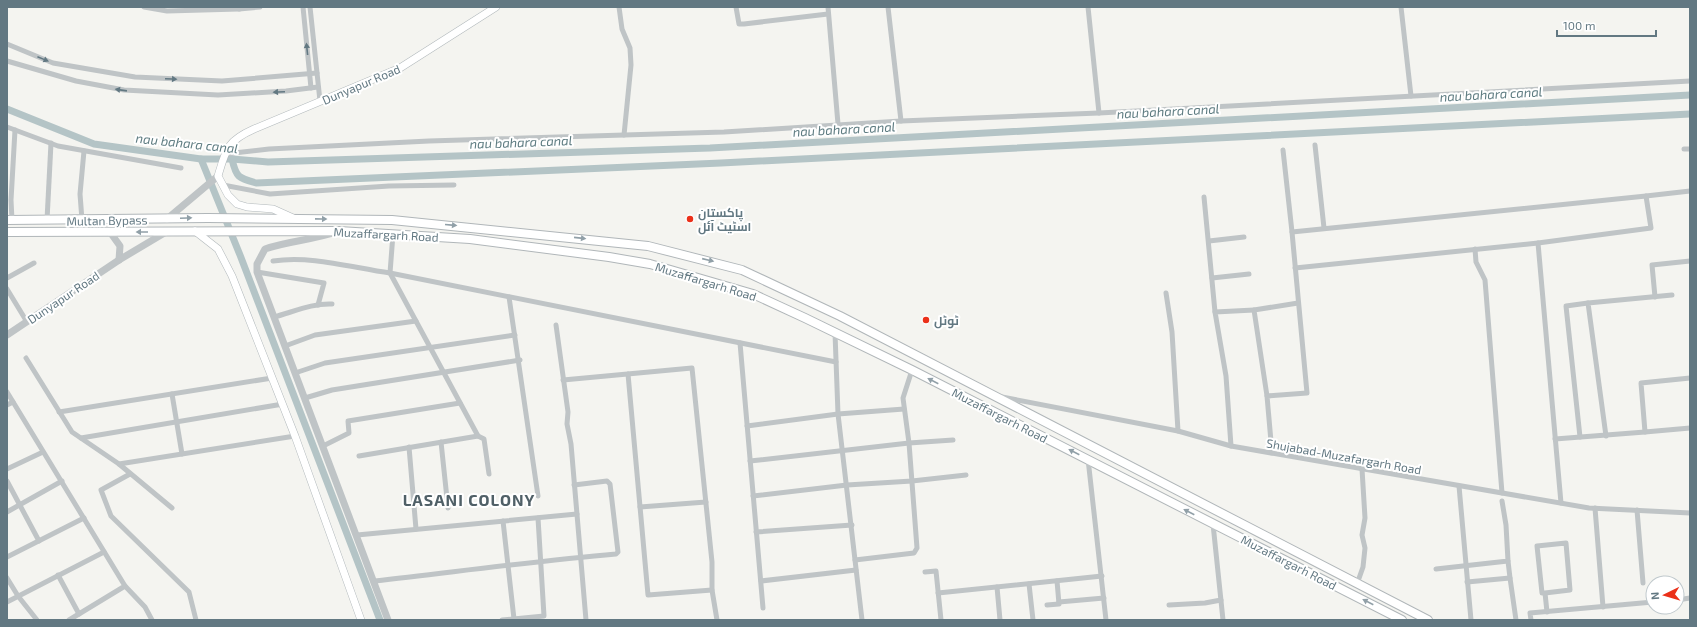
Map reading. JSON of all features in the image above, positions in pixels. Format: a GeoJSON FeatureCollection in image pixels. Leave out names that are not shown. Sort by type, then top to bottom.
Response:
{"type":"FeatureCollection","features":[{"type":"Feature","properties":{"kind":"main road","name":"Dunyapur Road"},"geometry":{"type":"LineString","coordinates":[[217,175],[228,146],[237,137],[400,68],[496,7]]}},
{"type":"Feature","properties":{"kind":"main road"},"geometry":{"type":"LineString","coordinates":[[217,175],[228,195],[237,204],[248,207],[273,209],[294,219]]}},
{"type":"Feature","properties":{"kind":"main road","name":"Multan Bypass"},"geometry":{"type":"LineString","coordinates":[[9,220],[240,218]]}},
{"type":"Feature","properties":{"kind":"main road","name":"Muzaffargarh Road"},"geometry":{"type":"LineString","coordinates":[[240,218],[392,220],[503,230],[648,246],[742,270],[840,316],[997,396],[1428,620]]}},
{"type":"Feature","properties":{"kind":"main road"},"geometry":{"type":"LineString","coordinates":[[502,243],[503,230]]}},
{"type":"Feature","properties":{"kind":"main road"},"geometry":{"type":"LineString","coordinates":[[195,231],[218,249],[232,276],[283,404],[361,620]]}},
{"type":"Feature","properties":{"kind":"main road","name":"Muzaffargarh Road"},"geometry":{"type":"LineString","coordinates":[[7,232],[339,231],[470,239],[594,255],[650,264],[753,294],[912,370],[1402,620]]}},
{"type":"Feature","properties":{"kind":"street"},"geometry":{"type":"LineString","coordinates":[[144,7],[167,11],[260,7]]}},
{"type":"Feature","properties":{"kind":"street"},"geometry":{"type":"LineString","coordinates":[[303,7],[311,88]]}},
{"type":"Feature","properties":{"kind":"street"},"geometry":{"type":"LineString","coordinates":[[310,7],[320,102]]}},
{"type":"Feature","properties":{"kind":"street"},"geometry":{"type":"LineString","coordinates":[[619,7],[622,29],[630,48],[631,65],[624,135]]}},
{"type":"Feature","properties":{"kind":"street"},"geometry":{"type":"LineString","coordinates":[[736,7],[739,24],[828,14]]}},
{"type":"Feature","properties":{"kind":"street"},"geometry":{"type":"LineString","coordinates":[[828,7],[838,124]]}},
{"type":"Feature","properties":{"kind":"street"},"geometry":{"type":"LineString","coordinates":[[888,7],[901,121]]}},
{"type":"Feature","properties":{"kind":"street"},"geometry":{"type":"LineString","coordinates":[[1088,7],[1099,113]]}},
{"type":"Feature","properties":{"kind":"street"},"geometry":{"type":"LineString","coordinates":[[1402,7],[1411,96]]}},
{"type":"Feature","properties":{"kind":"street"},"geometry":{"type":"LineString","coordinates":[[7,44],[54,63],[135,77],[222,81],[316,73]]}},
{"type":"Feature","properties":{"kind":"street"},"geometry":{"type":"LineString","coordinates":[[7,61],[76,81],[124,90],[218,95],[286,91],[318,87]]}},
{"type":"Feature","properties":{"kind":"street"},"geometry":{"type":"LineString","coordinates":[[225,154],[429,141],[724,132],[838,124],[1099,113],[1690,81]]}},
{"type":"Feature","properties":{"kind":"street"},"geometry":{"type":"LineString","coordinates":[[7,126],[51,143],[84,151],[181,168]]}},
{"type":"Feature","properties":{"kind":"street"},"geometry":{"type":"LineString","coordinates":[[9,220],[15,130]]}},
{"type":"Feature","properties":{"kind":"street"},"geometry":{"type":"LineString","coordinates":[[47,220],[51,143]]}},
{"type":"Feature","properties":{"kind":"street"},"geometry":{"type":"LineString","coordinates":[[1315,145],[1324,228]]}},
{"type":"Feature","properties":{"kind":"street"},"geometry":{"type":"LineString","coordinates":[[1684,149],[1690,149]]}},
{"type":"Feature","properties":{"kind":"street"},"geometry":{"type":"LineString","coordinates":[[1267,396],[1307,393],[1284,150]]}},
{"type":"Feature","properties":{"kind":"street"},"geometry":{"type":"LineString","coordinates":[[82,220],[80,194],[84,151]]}},
{"type":"Feature","properties":{"kind":"street"},"geometry":{"type":"LineString","coordinates":[[167,219],[217,175]]}},
{"type":"Feature","properties":{"kind":"street"},"geometry":{"type":"LineString","coordinates":[[223,185],[270,194],[454,185]]}},
{"type":"Feature","properties":{"kind":"street"},"geometry":{"type":"LineString","coordinates":[[1292,232],[1690,191]]}},
{"type":"Feature","properties":{"kind":"street"},"geometry":{"type":"LineString","coordinates":[[1295,268],[1538,243],[1651,228],[1646,196]]}},
{"type":"Feature","properties":{"kind":"street"},"geometry":{"type":"LineString","coordinates":[[1204,197],[1215,312],[1226,376],[1231,446]]}},
{"type":"Feature","properties":{"kind":"street"},"geometry":{"type":"LineString","coordinates":[[339,231],[321,237],[277,245],[265,249],[257,264],[257,272],[375,581],[388,620]]}},
{"type":"Feature","properties":{"kind":"street"},"geometry":{"type":"LineString","coordinates":[[110,232],[120,246],[119,260]]}},
{"type":"Feature","properties":{"kind":"street","name":"Dunyapur Road"},"geometry":{"type":"LineString","coordinates":[[7,336],[119,260],[166,232]]}},
{"type":"Feature","properties":{"kind":"street"},"geometry":{"type":"LineString","coordinates":[[393,234],[390,274],[478,436],[484,439],[488,474]]}},
{"type":"Feature","properties":{"kind":"street"},"geometry":{"type":"LineString","coordinates":[[1209,241],[1244,237]]}},
{"type":"Feature","properties":{"kind":"street"},"geometry":{"type":"LineString","coordinates":[[1538,243],[1561,503]]}},
{"type":"Feature","properties":{"kind":"street"},"geometry":{"type":"LineString","coordinates":[[1475,249],[1476,262],[1485,280],[1502,493]]}},
{"type":"Feature","properties":{"kind":"street"},"geometry":{"type":"LineString","coordinates":[[273,261],[285,259],[317,262],[390,274],[836,362]]}},
{"type":"Feature","properties":{"kind":"street"},"geometry":{"type":"LineString","coordinates":[[1655,297],[1652,265],[1690,261]]}},
{"type":"Feature","properties":{"kind":"street"},"geometry":{"type":"LineString","coordinates":[[7,278],[34,263]]}},
{"type":"Feature","properties":{"kind":"street"},"geometry":{"type":"LineString","coordinates":[[257,272],[324,283],[318,305]]}},
{"type":"Feature","properties":{"kind":"street"},"geometry":{"type":"LineString","coordinates":[[1212,278],[1249,274]]}},
{"type":"Feature","properties":{"kind":"street"},"geometry":{"type":"LineString","coordinates":[[7,289],[27,322]]}},
{"type":"Feature","properties":{"kind":"street"},"geometry":{"type":"LineString","coordinates":[[1166,293],[1172,332],[1178,432]]}},
{"type":"Feature","properties":{"kind":"street"},"geometry":{"type":"LineString","coordinates":[[1580,437],[1566,306],[1672,295]]}},
{"type":"Feature","properties":{"kind":"street"},"geometry":{"type":"LineString","coordinates":[[509,297],[520,360],[538,496]]}},
{"type":"Feature","properties":{"kind":"street"},"geometry":{"type":"LineString","coordinates":[[1215,312],[1254,310],[1298,303]]}},
{"type":"Feature","properties":{"kind":"street"},"geometry":{"type":"LineString","coordinates":[[1588,303],[1606,436]]}},
{"type":"Feature","properties":{"kind":"street"},"geometry":{"type":"LineString","coordinates":[[274,317],[318,305],[332,304]]}},
{"type":"Feature","properties":{"kind":"street"},"geometry":{"type":"LineString","coordinates":[[1254,310],[1267,396],[1272,453]]}},
{"type":"Feature","properties":{"kind":"street"},"geometry":{"type":"LineString","coordinates":[[285,346],[315,335],[416,321]]}},
{"type":"Feature","properties":{"kind":"street"},"geometry":{"type":"LineString","coordinates":[[556,324],[568,412],[567,424],[571,444],[586,620]]}},
{"type":"Feature","properties":{"kind":"street"},"geometry":{"type":"LineString","coordinates":[[835,333],[838,414],[844,450],[862,620]]}},
{"type":"Feature","properties":{"kind":"street"},"geometry":{"type":"LineString","coordinates":[[295,372],[325,363],[515,335]]}},
{"type":"Feature","properties":{"kind":"street"},"geometry":{"type":"LineString","coordinates":[[740,343],[763,608]]}},
{"type":"Feature","properties":{"kind":"street"},"geometry":{"type":"LineString","coordinates":[[26,358],[72,432],[119,464],[172,508]]}},
{"type":"Feature","properties":{"kind":"street"},"geometry":{"type":"LineString","coordinates":[[305,398],[332,390],[520,360]]}},
{"type":"Feature","properties":{"kind":"street"},"geometry":{"type":"LineString","coordinates":[[563,380],[692,368],[712,562],[712,590],[717,620]]}},
{"type":"Feature","properties":{"kind":"street"},"geometry":{"type":"LineString","coordinates":[[855,560],[914,553],[917,548],[909,443],[903,398],[912,370]]}},
{"type":"Feature","properties":{"kind":"street"},"geometry":{"type":"LineString","coordinates":[[628,374],[648,595],[712,590]]}},
{"type":"Feature","properties":{"kind":"street"},"geometry":{"type":"LineString","coordinates":[[59,412],[272,378]]}},
{"type":"Feature","properties":{"kind":"street"},"geometry":{"type":"LineString","coordinates":[[1645,432],[1641,383],[1690,378]]}},
{"type":"Feature","properties":{"kind":"street"},"geometry":{"type":"LineString","coordinates":[[7,392],[125,586],[145,607],[152,620]]}},
{"type":"Feature","properties":{"kind":"street"},"geometry":{"type":"LineString","coordinates":[[172,394],[182,454]]}},
{"type":"Feature","properties":{"kind":"street","name":"Shujabad-Muzafargarh Road"},"geometry":{"type":"LineString","coordinates":[[997,396],[1178,432],[1231,446],[1459,486],[1596,508],[1690,513]]}},
{"type":"Feature","properties":{"kind":"street"},"geometry":{"type":"LineString","coordinates":[[7,405],[13,402]]}},
{"type":"Feature","properties":{"kind":"street"},"geometry":{"type":"LineString","coordinates":[[323,446],[349,433],[348,421],[460,403]]}},
{"type":"Feature","properties":{"kind":"street"},"geometry":{"type":"LineString","coordinates":[[80,438],[283,404]]}},
{"type":"Feature","properties":{"kind":"street"},"geometry":{"type":"LineString","coordinates":[[747,426],[838,414],[904,409]]}},
{"type":"Feature","properties":{"kind":"street"},"geometry":{"type":"LineString","coordinates":[[1556,439],[1690,428]]}},
{"type":"Feature","properties":{"kind":"street"},"geometry":{"type":"LineString","coordinates":[[119,464],[295,436]]}},
{"type":"Feature","properties":{"kind":"street"},"geometry":{"type":"LineString","coordinates":[[359,456],[478,436]]}},
{"type":"Feature","properties":{"kind":"street"},"geometry":{"type":"LineString","coordinates":[[750,461],[909,443],[953,440]]}},
{"type":"Feature","properties":{"kind":"street"},"geometry":{"type":"LineString","coordinates":[[441,442],[448,508]]}},
{"type":"Feature","properties":{"kind":"street"},"geometry":{"type":"LineString","coordinates":[[409,447],[416,530]]}},
{"type":"Feature","properties":{"kind":"street"},"geometry":{"type":"LineString","coordinates":[[7,469],[44,452]]}},
{"type":"Feature","properties":{"kind":"street"},"geometry":{"type":"LineString","coordinates":[[1088,459],[1106,620]]}},
{"type":"Feature","properties":{"kind":"street"},"geometry":{"type":"LineString","coordinates":[[1357,584],[1363,567],[1364,548],[1362,535],[1365,518],[1362,469]]}},
{"type":"Feature","properties":{"kind":"street"},"geometry":{"type":"LineString","coordinates":[[130,474],[101,490],[111,516],[189,592],[196,620]]}},
{"type":"Feature","properties":{"kind":"street"},"geometry":{"type":"LineString","coordinates":[[753,496],[847,485],[912,482],[966,475]]}},
{"type":"Feature","properties":{"kind":"street"},"geometry":{"type":"LineString","coordinates":[[375,581],[541,560],[616,554],[618,552],[610,484],[607,480],[574,485]]}},
{"type":"Feature","properties":{"kind":"street"},"geometry":{"type":"LineString","coordinates":[[7,482],[39,541]]}},
{"type":"Feature","properties":{"kind":"street"},"geometry":{"type":"LineString","coordinates":[[7,512],[62,482]]}},
{"type":"Feature","properties":{"kind":"street"},"geometry":{"type":"LineString","coordinates":[[1459,486],[1471,620]]}},
{"type":"Feature","properties":{"kind":"street"},"geometry":{"type":"LineString","coordinates":[[1502,501],[1516,620]]}},
{"type":"Feature","properties":{"kind":"street"},"geometry":{"type":"LineString","coordinates":[[640,507],[706,502]]}},
{"type":"Feature","properties":{"kind":"street"},"geometry":{"type":"LineString","coordinates":[[1596,508],[1603,607]]}},
{"type":"Feature","properties":{"kind":"street"},"geometry":{"type":"LineString","coordinates":[[1637,510],[1643,583]]}},
{"type":"Feature","properties":{"kind":"street"},"geometry":{"type":"LineString","coordinates":[[357,535],[577,514]]}},
{"type":"Feature","properties":{"kind":"street"},"geometry":{"type":"LineString","coordinates":[[7,557],[84,518]]}},
{"type":"Feature","properties":{"kind":"street"},"geometry":{"type":"LineString","coordinates":[[502,620],[544,616],[538,518]]}},
{"type":"Feature","properties":{"kind":"street"},"geometry":{"type":"LineString","coordinates":[[503,521],[514,619]]}},
{"type":"Feature","properties":{"kind":"street"},"geometry":{"type":"LineString","coordinates":[[1213,524],[1223,620]]}},
{"type":"Feature","properties":{"kind":"street"},"geometry":{"type":"LineString","coordinates":[[756,532],[852,525]]}},
{"type":"Feature","properties":{"kind":"street"},"geometry":{"type":"LineString","coordinates":[[1545,593],[1570,590],[1566,544],[1537,546],[1542,593],[1545,593],[1547,612]]}},
{"type":"Feature","properties":{"kind":"street"},"geometry":{"type":"LineString","coordinates":[[7,602],[104,552]]}},
{"type":"Feature","properties":{"kind":"street"},"geometry":{"type":"LineString","coordinates":[[1436,569],[1508,561]]}},
{"type":"Feature","properties":{"kind":"street"},"geometry":{"type":"LineString","coordinates":[[761,581],[856,570]]}},
{"type":"Feature","properties":{"kind":"street"},"geometry":{"type":"LineString","coordinates":[[925,572],[936,571],[941,620]]}},
{"type":"Feature","properties":{"kind":"street"},"geometry":{"type":"LineString","coordinates":[[58,575],[79,614]]}},
{"type":"Feature","properties":{"kind":"street"},"geometry":{"type":"LineString","coordinates":[[938,594],[1102,576]]}},
{"type":"Feature","properties":{"kind":"street"},"geometry":{"type":"LineString","coordinates":[[7,578],[18,596],[37,620]]}},
{"type":"Feature","properties":{"kind":"street"},"geometry":{"type":"LineString","coordinates":[[1467,582],[1510,578]]}},
{"type":"Feature","properties":{"kind":"street"},"geometry":{"type":"LineString","coordinates":[[1057,581],[1059,602]]}},
{"type":"Feature","properties":{"kind":"street"},"geometry":{"type":"LineString","coordinates":[[1029,584],[1033,620]]}},
{"type":"Feature","properties":{"kind":"street"},"geometry":{"type":"LineString","coordinates":[[70,620],[125,586]]}},
{"type":"Feature","properties":{"kind":"street"},"geometry":{"type":"LineString","coordinates":[[997,587],[1000,620]]}},
{"type":"Feature","properties":{"kind":"street"},"geometry":{"type":"LineString","coordinates":[[1047,605],[1059,604],[1059,602],[1104,598]]}},
{"type":"Feature","properties":{"kind":"street"},"geometry":{"type":"LineString","coordinates":[[1168,605],[1205,603],[1221,600]]}},
{"type":"Feature","properties":{"kind":"street"},"geometry":{"type":"LineString","coordinates":[[1531,620],[1530,613],[1645,603]]}},
{"type":"Feature","properties":{"kind":"waterway","name":"nau bahara canal"},"geometry":{"type":"LineString","coordinates":[[7,109],[94,144],[201,159],[232,159],[268,162],[710,148],[1690,95]]}},
{"type":"Feature","properties":{"kind":"waterway"},"geometry":{"type":"LineString","coordinates":[[232,159],[235,170],[239,176],[245,180],[256,183],[721,163],[1690,114]]}},
{"type":"Feature","properties":{"kind":"waterway"},"geometry":{"type":"LineString","coordinates":[[201,159],[240,255],[380,620]]}},
{"type":"Feature","properties":{"kind":"place","name":"پاکستان اسٹیٹ آئل"},"geometry":{"type":"Point","coordinates":[690,219]}},
{"type":"Feature","properties":{"kind":"place","name":"ٹوٹل"},"geometry":{"type":"Point","coordinates":[926,320]}},
{"type":"Feature","properties":{"kind":"district","name":"LASANI COLONY"},"geometry":{"type":"Point","coordinates":[469,499]}}]}
